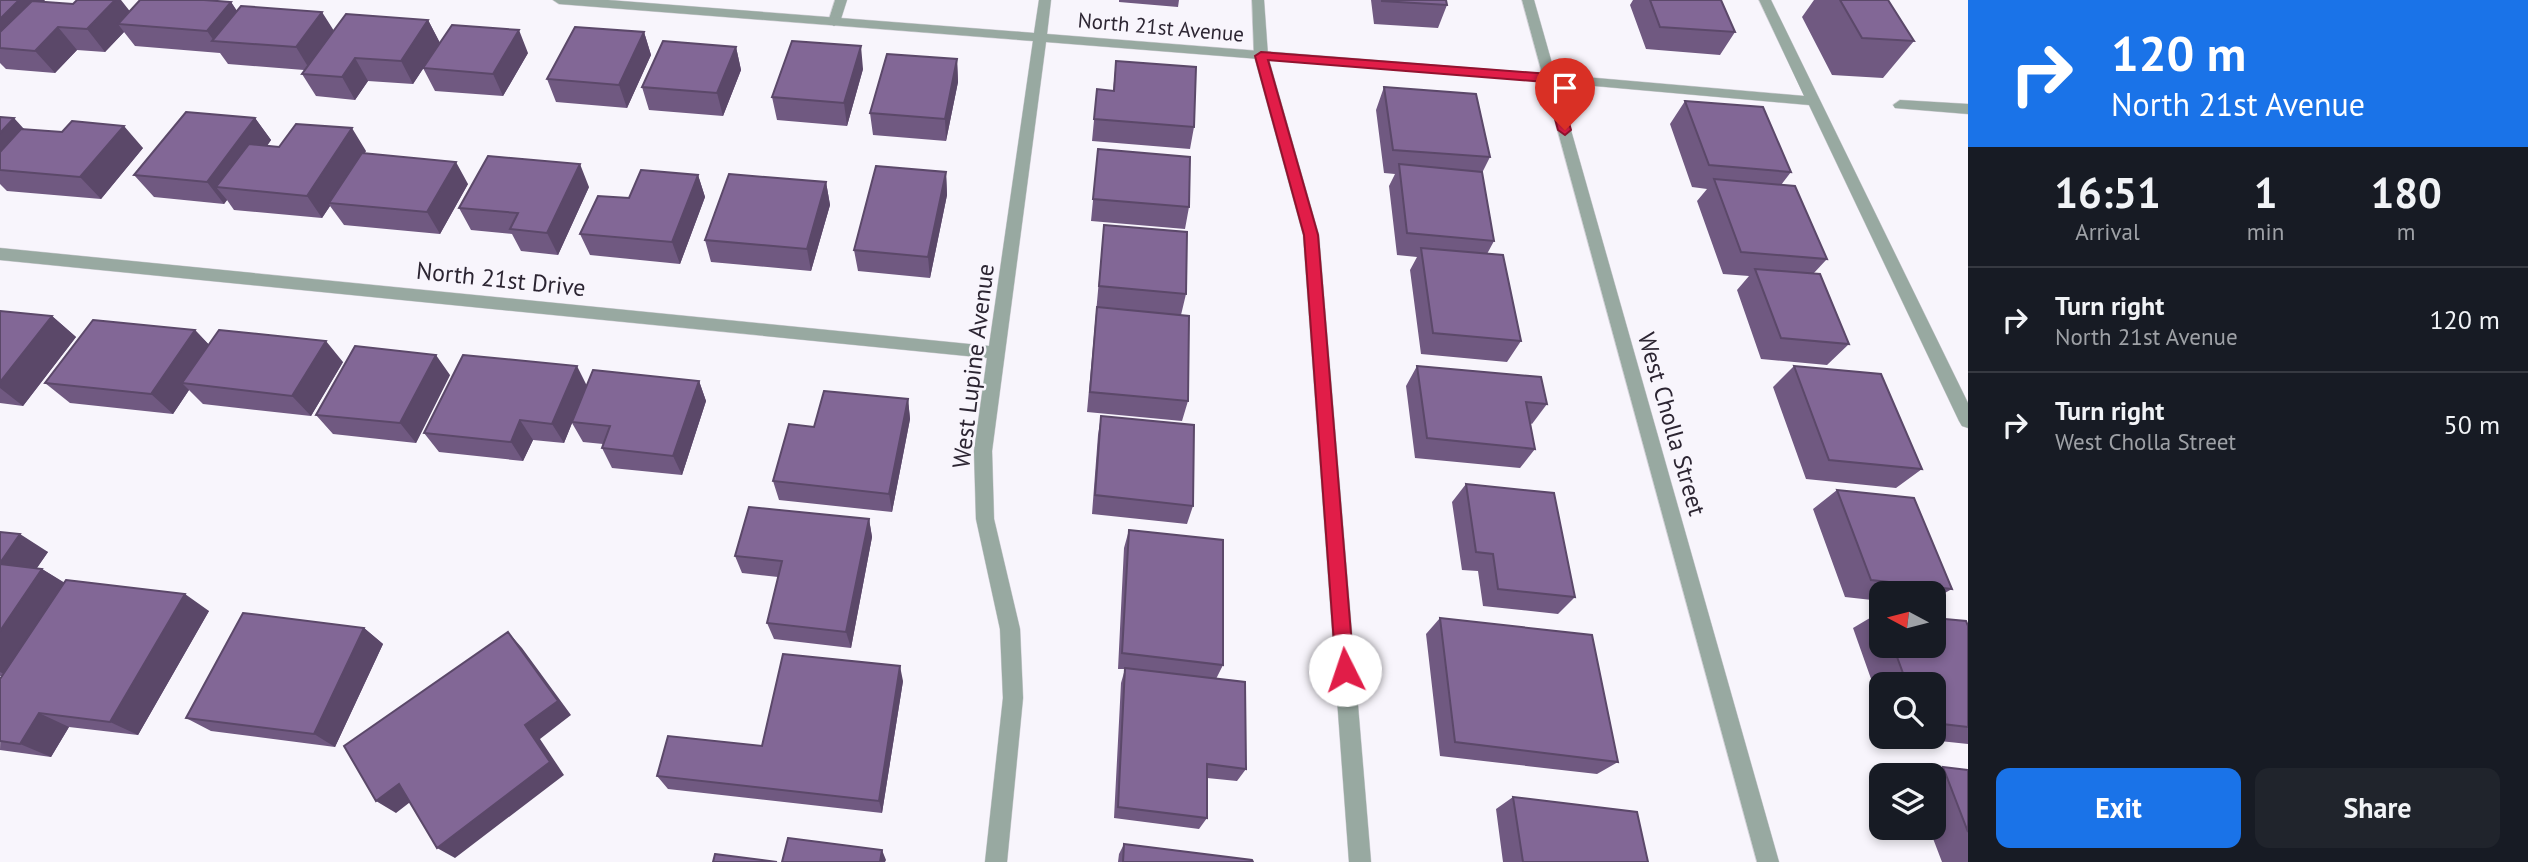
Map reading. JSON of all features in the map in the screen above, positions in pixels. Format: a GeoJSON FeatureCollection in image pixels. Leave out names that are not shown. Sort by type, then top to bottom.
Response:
{"type":"FeatureCollection","features":[{"type":"Feature","properties":{"kind":"street","name":"North 21st Avenue"},"geometry":{"type":"LineString","coordinates":[[559,0],[634,3],[834,22],[1812,101]]}},
{"type":"Feature","properties":{"kind":"street"},"geometry":{"type":"LineString","coordinates":[[834,22],[841,0]]}},
{"type":"Feature","properties":{"kind":"street","name":"West Lupine Avenue"},"geometry":{"type":"LineString","coordinates":[[996,862],[1013,698],[1010,629],[985,519],[983,451],[1045,0]]}},
{"type":"Feature","properties":{"kind":"street"},"geometry":{"type":"LineString","coordinates":[[1258,0],[1261,56],[1311,235],[1360,862]]}},
{"type":"Feature","properties":{"kind":"street","name":"West Cholla Street"},"geometry":{"type":"LineString","coordinates":[[1528,0],[1768,862]]}},
{"type":"Feature","properties":{"kind":"street"},"geometry":{"type":"LineString","coordinates":[[1765,0],[1968,421]]}},
{"type":"Feature","properties":{"kind":"street"},"geometry":{"type":"LineString","coordinates":[[1900,105],[1968,110]]}},
{"type":"Feature","properties":{"kind":"street","name":"North 21st Drive"},"geometry":{"type":"LineString","coordinates":[[0,254],[998,353]]}},
{"type":"Feature","properties":{"kind":"building"},"geometry":{"type":"Polygon","coordinates":[[[0,0],[19,0],[0,19],[0,0]]]}},
{"type":"Feature","properties":{"kind":"building"},"geometry":{"type":"Polygon","coordinates":[[[77,0],[115,0],[87,29],[58,27],[35,51],[0,48],[0,32],[32,1],[73,4],[77,0]]]}},
{"type":"Feature","properties":{"kind":"building"},"geometry":{"type":"Polygon","coordinates":[[[140,0],[231,2],[207,31],[118,24],[140,0]]]}},
{"type":"Feature","properties":{"kind":"building"},"geometry":{"type":"Polygon","coordinates":[[[1446,0],[1447,5],[1382,1],[1446,0]]]}},
{"type":"Feature","properties":{"kind":"building"},"geometry":{"type":"Polygon","coordinates":[[[1650,0],[1721,0],[1735,32],[1660,27],[1650,0]]]}},
{"type":"Feature","properties":{"kind":"building"},"geometry":{"type":"Polygon","coordinates":[[[1840,0],[1888,0],[1914,41],[1862,38],[1840,0]]]}},
{"type":"Feature","properties":{"kind":"building"},"geometry":{"type":"Polygon","coordinates":[[[241,6],[322,12],[296,47],[212,41],[241,6]]]}},
{"type":"Feature","properties":{"kind":"building"},"geometry":{"type":"Polygon","coordinates":[[[346,14],[428,20],[401,61],[355,58],[342,77],[302,74],[346,14]]]}},
{"type":"Feature","properties":{"kind":"building"},"geometry":{"type":"Polygon","coordinates":[[[452,25],[519,30],[493,74],[423,68],[452,25]]]}},
{"type":"Feature","properties":{"kind":"building"},"geometry":{"type":"Polygon","coordinates":[[[575,27],[644,32],[619,85],[547,79],[575,27]]]}},
{"type":"Feature","properties":{"kind":"building"},"geometry":{"type":"Polygon","coordinates":[[[663,41],[736,47],[717,93],[642,87],[663,41]]]}},
{"type":"Feature","properties":{"kind":"building"},"geometry":{"type":"Polygon","coordinates":[[[792,41],[861,46],[844,103],[772,97],[792,41]]]}},
{"type":"Feature","properties":{"kind":"building"},"geometry":{"type":"Polygon","coordinates":[[[887,54],[957,59],[945,119],[870,113],[887,54]]]}},
{"type":"Feature","properties":{"kind":"building"},"geometry":{"type":"Polygon","coordinates":[[[1116,61],[1196,67],[1194,127],[1094,119],[1097,89],[1114,91],[1116,61]]]}},
{"type":"Feature","properties":{"kind":"building"},"geometry":{"type":"Polygon","coordinates":[[[1384,87],[1476,94],[1490,157],[1393,150],[1384,87]]]}},
{"type":"Feature","properties":{"kind":"building"},"geometry":{"type":"Polygon","coordinates":[[[1685,101],[1763,107],[1791,172],[1709,165],[1685,101]]]}},
{"type":"Feature","properties":{"kind":"building"},"geometry":{"type":"Polygon","coordinates":[[[186,112],[255,118],[207,182],[134,175],[186,112]]]}},
{"type":"Feature","properties":{"kind":"building"},"geometry":{"type":"Polygon","coordinates":[[[0,117],[14,118],[0,133],[0,117]]]}},
{"type":"Feature","properties":{"kind":"building"},"geometry":{"type":"Polygon","coordinates":[[[72,121],[124,126],[80,177],[0,170],[0,152],[21,129],[62,132],[72,121]]]}},
{"type":"Feature","properties":{"kind":"building"},"geometry":{"type":"Polygon","coordinates":[[[296,124],[352,128],[307,196],[216,187],[249,144],[279,147],[296,124]]]}},
{"type":"Feature","properties":{"kind":"building"},"geometry":{"type":"Polygon","coordinates":[[[1098,149],[1190,157],[1189,207],[1093,199],[1098,149]]]}},
{"type":"Feature","properties":{"kind":"building"},"geometry":{"type":"Polygon","coordinates":[[[362,153],[456,162],[427,212],[329,203],[362,153]]]}},
{"type":"Feature","properties":{"kind":"building"},"geometry":{"type":"Polygon","coordinates":[[[488,156],[580,164],[547,233],[510,229],[518,213],[459,208],[488,156]]]}},
{"type":"Feature","properties":{"kind":"building"},"geometry":{"type":"Polygon","coordinates":[[[1399,164],[1482,172],[1494,241],[1407,233],[1399,164]]]}},
{"type":"Feature","properties":{"kind":"building"},"geometry":{"type":"Polygon","coordinates":[[[876,166],[946,172],[928,257],[854,250],[876,166]]]}},
{"type":"Feature","properties":{"kind":"building"},"geometry":{"type":"Polygon","coordinates":[[[641,170],[698,175],[672,242],[580,234],[598,196],[629,198],[641,170]]]}},
{"type":"Feature","properties":{"kind":"building"},"geometry":{"type":"Polygon","coordinates":[[[729,174],[826,182],[807,249],[705,240],[729,174]]]}},
{"type":"Feature","properties":{"kind":"building"},"geometry":{"type":"Polygon","coordinates":[[[1714,179],[1795,186],[1827,259],[1741,252],[1714,179]]]}},
{"type":"Feature","properties":{"kind":"building"},"geometry":{"type":"Polygon","coordinates":[[[1104,225],[1187,232],[1186,294],[1099,286],[1104,225]]]}},
{"type":"Feature","properties":{"kind":"building"},"geometry":{"type":"Polygon","coordinates":[[[1421,248],[1503,255],[1521,341],[1433,333],[1421,248]]]}},
{"type":"Feature","properties":{"kind":"building"},"geometry":{"type":"Polygon","coordinates":[[[1755,269],[1820,274],[1849,344],[1781,338],[1755,269]]]}},
{"type":"Feature","properties":{"kind":"building"},"geometry":{"type":"Polygon","coordinates":[[[1097,307],[1189,316],[1188,401],[1090,392],[1097,307]]]}},
{"type":"Feature","properties":{"kind":"building"},"geometry":{"type":"Polygon","coordinates":[[[0,311],[52,316],[0,382],[0,311]]]}},
{"type":"Feature","properties":{"kind":"building"},"geometry":{"type":"Polygon","coordinates":[[[93,320],[195,330],[151,394],[45,383],[93,320]]]}},
{"type":"Feature","properties":{"kind":"building"},"geometry":{"type":"Polygon","coordinates":[[[219,330],[326,341],[292,396],[182,383],[219,330]]]}},
{"type":"Feature","properties":{"kind":"building"},"geometry":{"type":"Polygon","coordinates":[[[355,346],[436,355],[400,423],[316,415],[355,346]]]}},
{"type":"Feature","properties":{"kind":"building"},"geometry":{"type":"Polygon","coordinates":[[[463,355],[577,366],[552,424],[520,420],[511,442],[424,433],[463,355]]]}},
{"type":"Feature","properties":{"kind":"building"},"geometry":{"type":"Polygon","coordinates":[[[1417,366],[1541,377],[1547,404],[1526,402],[1535,449],[1427,438],[1417,366]]]}},
{"type":"Feature","properties":{"kind":"building"},"geometry":{"type":"Polygon","coordinates":[[[1794,366],[1881,374],[1922,469],[1829,460],[1794,366]]]}},
{"type":"Feature","properties":{"kind":"building"},"geometry":{"type":"Polygon","coordinates":[[[593,370],[699,381],[673,456],[602,448],[610,426],[572,422],[593,370]]]}},
{"type":"Feature","properties":{"kind":"building"},"geometry":{"type":"Polygon","coordinates":[[[824,391],[908,399],[889,494],[773,481],[789,424],[814,427],[824,391]]]}},
{"type":"Feature","properties":{"kind":"building"},"geometry":{"type":"Polygon","coordinates":[[[1101,416],[1194,425],[1193,506],[1095,495],[1101,416]]]}},
{"type":"Feature","properties":{"kind":"building"},"geometry":{"type":"Polygon","coordinates":[[[1466,484],[1554,493],[1575,597],[1498,589],[1493,554],[1476,552],[1466,484]]]}},
{"type":"Feature","properties":{"kind":"building"},"geometry":{"type":"Polygon","coordinates":[[[1837,490],[1914,498],[1952,589],[1946,588],[1946,581],[1871,580],[1837,490]]]}},
{"type":"Feature","properties":{"kind":"building"},"geometry":{"type":"Polygon","coordinates":[[[749,507],[869,519],[846,632],[767,623],[782,561],[735,556],[749,507]]]}},
{"type":"Feature","properties":{"kind":"building"},"geometry":{"type":"Polygon","coordinates":[[[1129,530],[1223,540],[1223,665],[1122,653],[1129,530]]]}},
{"type":"Feature","properties":{"kind":"building"},"geometry":{"type":"Polygon","coordinates":[[[0,532],[20,534],[0,563],[0,532]]]}},
{"type":"Feature","properties":{"kind":"building"},"geometry":{"type":"Polygon","coordinates":[[[0,564],[42,569],[0,631],[0,564]]]}},
{"type":"Feature","properties":{"kind":"building"},"geometry":{"type":"Polygon","coordinates":[[[66,580],[185,594],[110,722],[39,713],[20,744],[0,741],[0,679],[66,580]]]}},
{"type":"Feature","properties":{"kind":"building"},"geometry":{"type":"Polygon","coordinates":[[[243,613],[364,628],[314,734],[186,718],[243,613]]]}},
{"type":"Feature","properties":{"kind":"building"},"geometry":{"type":"Polygon","coordinates":[[[1440,618],[1592,635],[1618,762],[1455,742],[1440,618]]]}},
{"type":"Feature","properties":{"kind":"building"},"geometry":{"type":"Polygon","coordinates":[[[1946,619],[1966,621],[1968,727],[1946,724],[1946,672],[1903,672],[1897,658],[1946,658],[1946,619]]]}},
{"type":"Feature","properties":{"kind":"building"},"geometry":{"type":"Polygon","coordinates":[[[508,632],[558,701],[525,725],[550,762],[437,848],[399,784],[376,801],[344,746],[508,632]]]}},
{"type":"Feature","properties":{"kind":"building"},"geometry":{"type":"Polygon","coordinates":[[[783,654],[900,666],[879,801],[657,776],[668,736],[762,746],[783,654]]]}},
{"type":"Feature","properties":{"kind":"building"},"geometry":{"type":"Polygon","coordinates":[[[1125,668],[1245,682],[1246,769],[1207,764],[1207,818],[1118,807],[1125,668]]]}},
{"type":"Feature","properties":{"kind":"building"},"geometry":{"type":"Polygon","coordinates":[[[1946,767],[1968,770],[1968,832],[1946,775],[1946,767]]]}},
{"type":"Feature","properties":{"kind":"building"},"geometry":{"type":"Polygon","coordinates":[[[1513,797],[1637,812],[1648,862],[1523,862],[1513,797]]]}},
{"type":"Feature","properties":{"kind":"building"},"geometry":{"type":"Polygon","coordinates":[[[788,838],[882,850],[880,862],[782,862],[788,838]]]}},
{"type":"Feature","properties":{"kind":"building"},"geometry":{"type":"Polygon","coordinates":[[[1124,844],[1252,860],[1253,862],[1123,862],[1124,844]]]}},
{"type":"Feature","properties":{"kind":"building"},"geometry":{"type":"Polygon","coordinates":[[[715,854],[777,862],[713,862],[715,854]]]}},
{"type":"Feature","properties":{"kind":"route"},"geometry":{"type":"LineString","coordinates":[[1345,670],[1311,235],[1261,56],[1550,78],[1565,130]]}}]}
